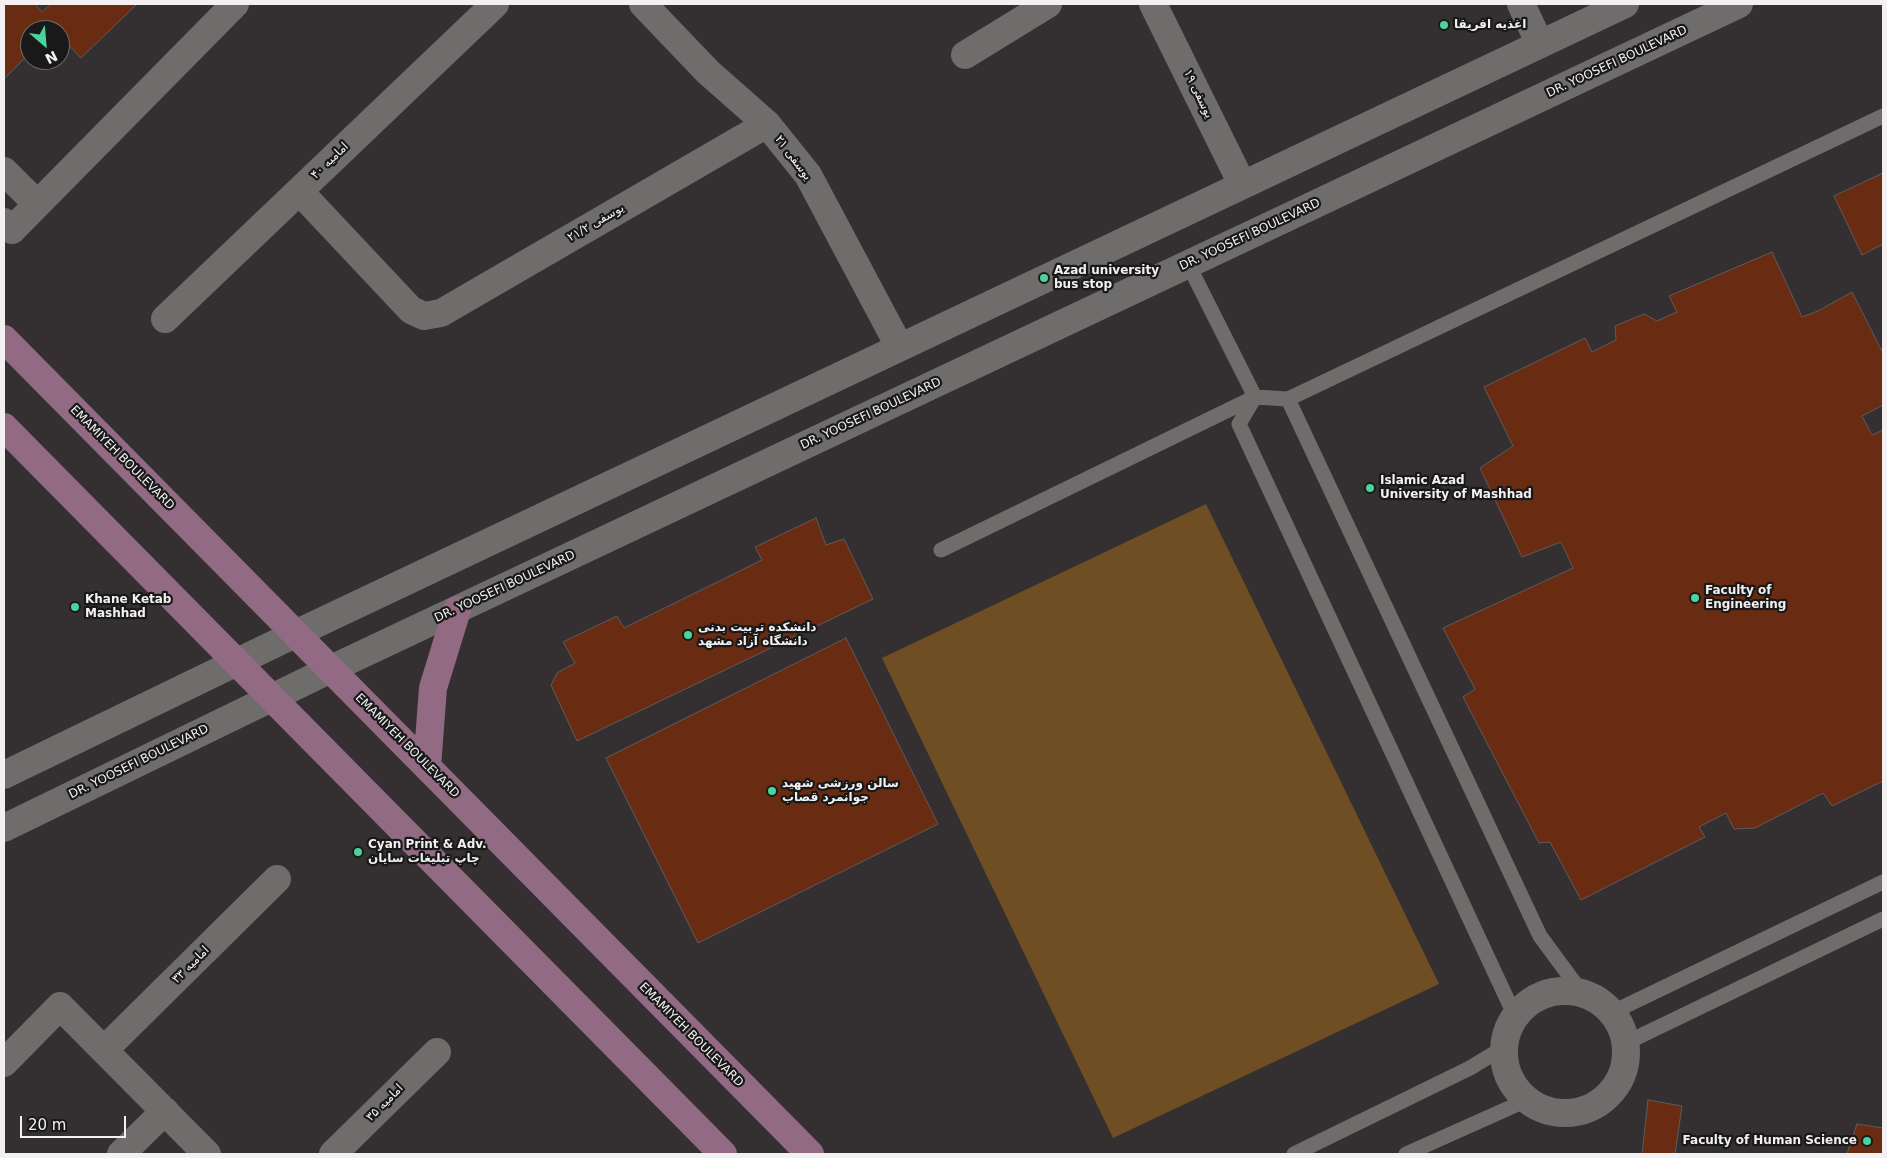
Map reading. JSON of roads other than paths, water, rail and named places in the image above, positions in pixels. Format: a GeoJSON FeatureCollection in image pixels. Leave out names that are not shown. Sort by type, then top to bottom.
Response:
{"type":"FeatureCollection","features":[{"type":"Feature","properties":{"kind":"main road","name":"EMAMIYEH BOULEVARD"},"geometry":{"type":"LineString","coordinates":[[4,339],[810,1154]]}},
{"type":"Feature","properties":{"kind":"main road"},"geometry":{"type":"LineString","coordinates":[[4,427],[723,1154]]}},
{"type":"Feature","properties":{"kind":"main road"},"geometry":{"type":"LineString","coordinates":[[427,767],[434,688],[457,610]]}},
{"type":"Feature","properties":{"kind":"street"},"geometry":{"type":"LineString","coordinates":[[4,222],[12,230],[235,4]]}},
{"type":"Feature","properties":{"kind":"street","name":"امامیه ۴۰"},"geometry":{"type":"LineString","coordinates":[[165,319],[495,4]]}},
{"type":"Feature","properties":{"kind":"street","name":"یوسفی ۲۱"},"geometry":{"type":"LineString","coordinates":[[643,4],[708,72],[767,124],[808,175],[899,346]]}},
{"type":"Feature","properties":{"kind":"street"},"geometry":{"type":"LineString","coordinates":[[965,56],[1048,4]]}},
{"type":"Feature","properties":{"kind":"street","name":"یوسفی ۱۹"},"geometry":{"type":"LineString","coordinates":[[1153,4],[1242,184]]}},
{"type":"Feature","properties":{"kind":"street"},"geometry":{"type":"LineString","coordinates":[[1521,4],[1540,44]]}},
{"type":"Feature","properties":{"kind":"street"},"geometry":{"type":"LineString","coordinates":[[4,775],[899,346],[1624,4]]}},
{"type":"Feature","properties":{"kind":"street","name":"DR. YOOSEFI BOULEVARD"},"geometry":{"type":"LineString","coordinates":[[4,828],[457,610],[1739,4]]}},
{"type":"Feature","properties":{"kind":"street","name":"یوسفی ۲۱/۲"},"geometry":{"type":"LineString","coordinates":[[299,191],[411,310],[424,316],[441,313],[767,124]]}},
{"type":"Feature","properties":{"kind":"street"},"geometry":{"type":"LineString","coordinates":[[4,170],[37,204]]}},
{"type":"Feature","properties":{"kind":"street","name":"امامیه ۳۳"},"geometry":{"type":"LineString","coordinates":[[104,1050],[277,879]]}},
{"type":"Feature","properties":{"kind":"street"},"geometry":{"type":"LineString","coordinates":[[1563,991],[1582,993],[1596,1000],[1609,1010],[1619,1022],[1624,1038],[1626,1055],[1623,1071],[1614,1088],[1600,1102],[1583,1110],[1563,1113],[1544,1110],[1527,1100],[1514,1086],[1505,1068],[1503,1048],[1507,1032],[1515,1016],[1528,1003],[1545,994],[1563,991]]}},
{"type":"Feature","properties":{"kind":"street"},"geometry":{"type":"LineString","coordinates":[[4,1063],[60,1006],[207,1154]]}},
{"type":"Feature","properties":{"kind":"street","name":"امامیه ۳۵"},"geometry":{"type":"LineString","coordinates":[[334,1154],[437,1052]]}},
{"type":"Feature","properties":{"kind":"street"},"geometry":{"type":"LineString","coordinates":[[121,1154],[165,1111]]}},
{"type":"Feature","properties":{"kind":"lane"},"geometry":{"type":"LineString","coordinates":[[941,550],[1255,397],[1288,400],[1883,116]]}},
{"type":"Feature","properties":{"kind":"lane"},"geometry":{"type":"LineString","coordinates":[[1188,264],[1255,397]]}},
{"type":"Feature","properties":{"kind":"lane"},"geometry":{"type":"LineString","coordinates":[[1255,397],[1239,424],[1515,1016]]}},
{"type":"Feature","properties":{"kind":"lane"},"geometry":{"type":"LineString","coordinates":[[1288,400],[1540,936],[1582,993]]}},
{"type":"Feature","properties":{"kind":"lane"},"geometry":{"type":"LineString","coordinates":[[1609,1010],[1615,1011],[1883,882]]}},
{"type":"Feature","properties":{"kind":"lane"},"geometry":{"type":"LineString","coordinates":[[1623,1071],[1632,1040],[1883,919]]}},
{"type":"Feature","properties":{"kind":"lane"},"geometry":{"type":"LineString","coordinates":[[1294,1154],[1470,1068],[1503,1048]]}},
{"type":"Feature","properties":{"kind":"lane"},"geometry":{"type":"LineString","coordinates":[[1406,1154],[1527,1100]]}},
{"type":"Feature","properties":{"kind":"place","name":"اغذیه افریقا"},"geometry":{"type":"Point","coordinates":[1444,25]}},
{"type":"Feature","properties":{"kind":"place","name":"Azad university bus stop"},"geometry":{"type":"Point","coordinates":[1044,278]}},
{"type":"Feature","properties":{"kind":"place","name":"Islamic Azad University of Mashhad"},"geometry":{"type":"Point","coordinates":[1370,488]}},
{"type":"Feature","properties":{"kind":"place","name":"Faculty of Engineering"},"geometry":{"type":"Point","coordinates":[1695,598]}},
{"type":"Feature","properties":{"kind":"place","name":"Khane Ketab Mashhad"},"geometry":{"type":"Point","coordinates":[75,607]}},
{"type":"Feature","properties":{"kind":"place","name":"دانشکده تربیت بدنی دانشگاه آزاد مشهد"},"geometry":{"type":"Point","coordinates":[688,635]}},
{"type":"Feature","properties":{"kind":"place","name":"سالن ورزشی شهید جوانمرد قصاب"},"geometry":{"type":"Point","coordinates":[772,791]}},
{"type":"Feature","properties":{"kind":"place","name":"Cyan Print & Adv. چاپ تبلیغات سایان"},"geometry":{"type":"Point","coordinates":[358,852]}},
{"type":"Feature","properties":{"kind":"place","name":"Faculty of Human Science"},"geometry":{"type":"Point","coordinates":[1867,1141]}}]}
